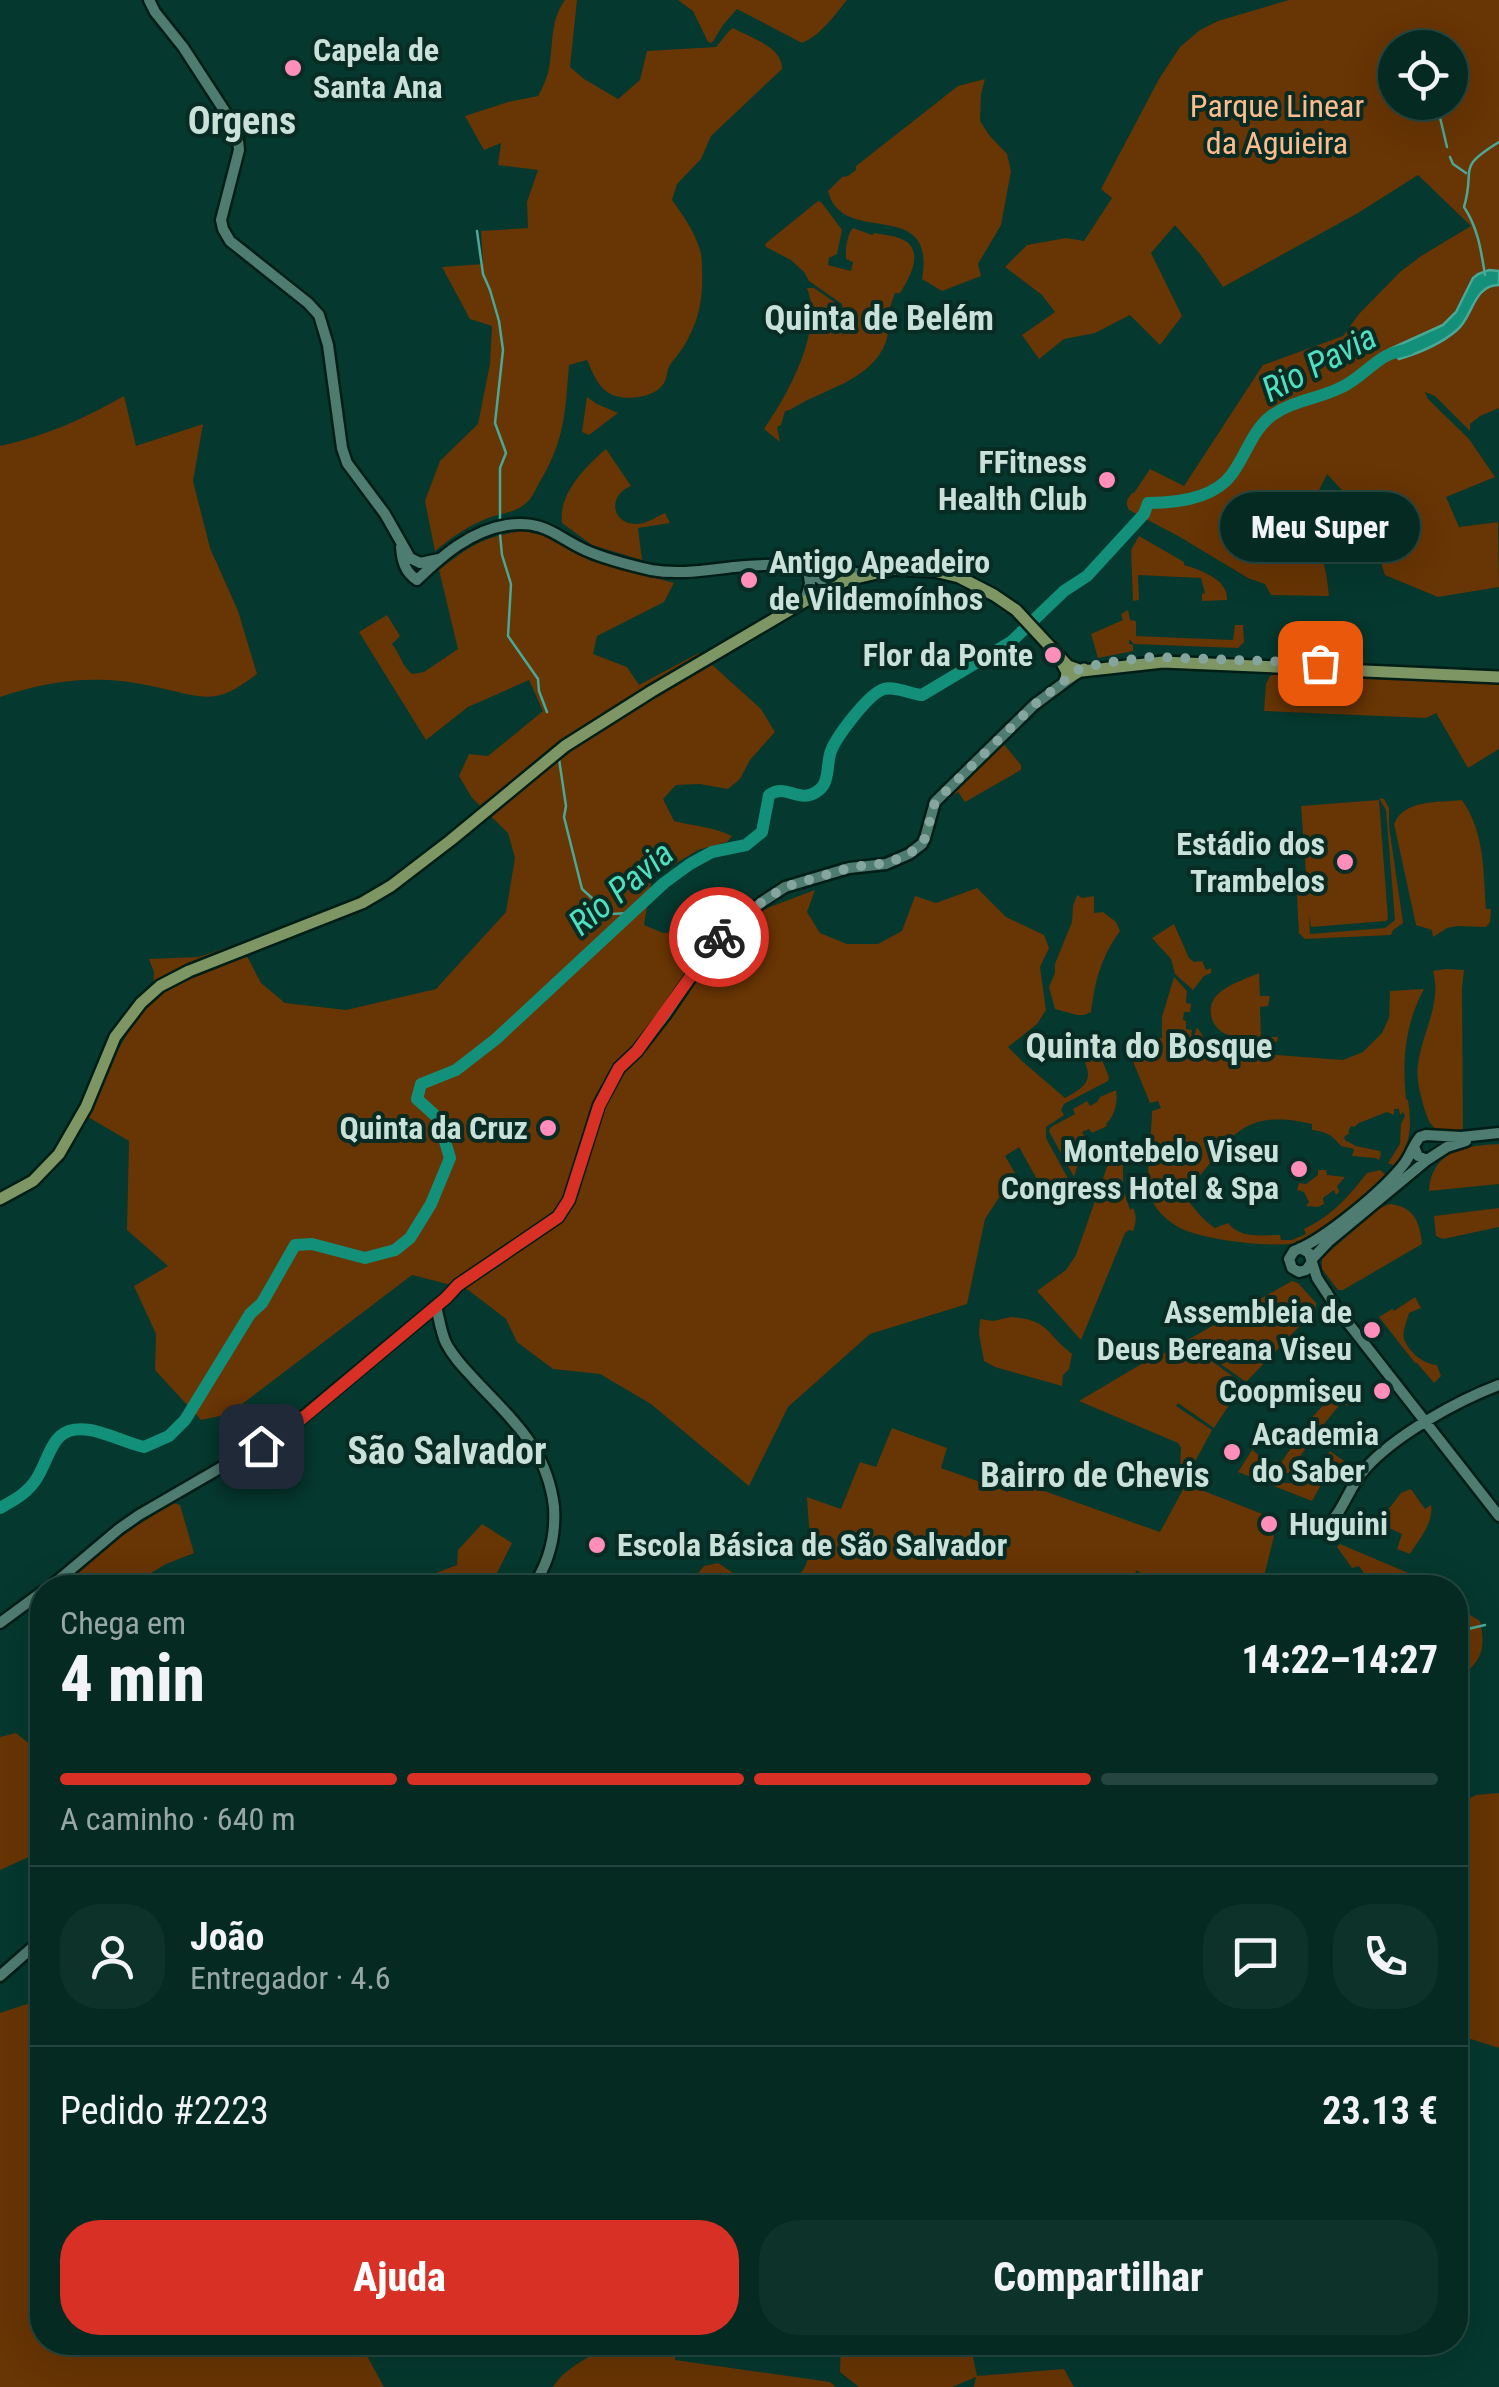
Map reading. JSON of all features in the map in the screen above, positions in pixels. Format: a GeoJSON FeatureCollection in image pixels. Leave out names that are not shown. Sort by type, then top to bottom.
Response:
{"type":"FeatureCollection","features":[{"type":"Feature","properties":{"kind":"main road"},"geometry":{"type":"LineString","coordinates":[[0,1199],[33,1181],[59,1154],[86,1107],[115,1037],[141,1002],[160,986],[362,902],[391,886],[565,746],[806,601],[864,575],[894,569],[959,577],[1018,611],[1068,666],[1084,671],[1154,662],[1499,674]]}},
{"type":"Feature","properties":{"kind":"main road"},"geometry":{"type":"LineString","coordinates":[[1045,642],[1082,663],[1166,657],[1499,674]]}},
{"type":"Feature","properties":{"kind":"main road"},"geometry":{"type":"LineString","coordinates":[[1045,642],[1066,669],[1066,680],[1103,663]]}},
{"type":"Feature","properties":{"kind":"street"},"geometry":{"type":"LineString","coordinates":[[149,0],[237,130],[239,150],[222,211],[223,229],[230,241],[319,315],[328,344],[347,463],[414,561],[417,580]]}},
{"type":"Feature","properties":{"kind":"street"},"geometry":{"type":"LineString","coordinates":[[417,580],[470,538],[520,525],[546,528],[600,556],[669,572],[739,566],[810,567],[864,575]]}},
{"type":"Feature","properties":{"kind":"street"},"geometry":{"type":"LineString","coordinates":[[401,545],[402,560],[417,580]]}},
{"type":"Feature","properties":{"kind":"street"},"geometry":{"type":"LineString","coordinates":[[414,561],[439,560]]}},
{"type":"Feature","properties":{"kind":"street"},"geometry":{"type":"LineString","coordinates":[[810,567],[831,587]]}},
{"type":"Feature","properties":{"kind":"street"},"geometry":{"type":"LineString","coordinates":[[806,601],[810,567]]}},
{"type":"Feature","properties":{"kind":"street"},"geometry":{"type":"LineString","coordinates":[[64,1575],[139,1515],[292,1427],[458,1285],[558,1217],[569,1200],[599,1106],[619,1068],[637,1051],[718,938],[785,887],[849,868],[899,860],[922,844],[935,802],[1034,705],[1066,680]]}},
{"type":"Feature","properties":{"kind":"street"},"geometry":{"type":"LineString","coordinates":[[1432,1157],[1439,1146],[1433,1136]]}},
{"type":"Feature","properties":{"kind":"street"},"geometry":{"type":"LineString","coordinates":[[1338,1310],[1290,1265],[1294,1250],[1328,1232],[1389,1180],[1405,1163],[1420,1137],[1499,1136]]}},
{"type":"Feature","properties":{"kind":"street"},"geometry":{"type":"LineString","coordinates":[[1296,1271],[1306,1270],[1336,1234],[1442,1149],[1499,1136]]}},
{"type":"Feature","properties":{"kind":"street"},"geometry":{"type":"LineString","coordinates":[[1414,1147],[1418,1156],[1432,1157]]}},
{"type":"Feature","properties":{"kind":"street"},"geometry":{"type":"LineString","coordinates":[[1300,1248],[1306,1250],[1317,1278],[1338,1310],[1499,1516]]}},
{"type":"Feature","properties":{"kind":"street"},"geometry":{"type":"LineString","coordinates":[[436,1306],[444,1340],[456,1359],[522,1431],[546,1468],[555,1524],[551,1550],[538,1575]]}},
{"type":"Feature","properties":{"kind":"street"},"geometry":{"type":"LineString","coordinates":[[1325,1528],[1364,1470],[1388,1448],[1464,1401],[1499,1385]]}},
{"type":"Feature","properties":{"kind":"street"},"geometry":{"type":"LineString","coordinates":[[0,1623],[30,1601]]}},
{"type":"Feature","properties":{"kind":"street"},"geometry":{"type":"LineString","coordinates":[[0,1976],[30,1950]]}},
{"type":"Feature","properties":{"kind":"green space"},"geometry":{"type":"Polygon","coordinates":[[[565,0],[577,0],[570,67],[618,99],[640,80],[647,51],[716,47],[733,28],[772,49],[782,69],[711,136],[701,159],[677,184],[672,200],[700,250],[702,283],[692,331],[670,365],[664,383],[646,396],[621,397],[603,389],[587,360],[569,365],[559,441],[531,498],[517,509],[467,528],[435,551],[425,501],[440,461],[478,424],[490,364],[492,326],[470,319],[442,267],[483,264],[481,231],[528,228],[527,202],[538,170],[498,165],[501,143],[484,150],[465,116],[538,96],[548,73],[556,17],[565,0]]]}},
{"type":"Feature","properties":{"kind":"green space"},"geometry":{"type":"Polygon","coordinates":[[[678,0],[847,0],[821,30],[802,43],[737,9],[712,43],[693,11],[678,0]]]}},
{"type":"Feature","properties":{"kind":"green space","name":"Parque Linear da Aguieira"},"geometry":{"type":"Polygon","coordinates":[[[1289,0],[1499,0],[1499,271],[1479,276],[1443,325],[1391,350],[1415,354],[1440,342],[1463,324],[1485,289],[1499,285],[1499,408],[1480,416],[1470,424],[1470,431],[1435,396],[1425,392],[1469,439],[1495,477],[1446,497],[1459,527],[1498,522],[1499,587],[1438,597],[1385,575],[1370,529],[1352,501],[1327,474],[1302,525],[1322,557],[1329,596],[1271,595],[1265,584],[1129,510],[1127,505],[1150,469],[1184,486],[1263,365],[1343,336],[1400,272],[1471,226],[1418,175],[1358,213],[1223,287],[1175,225],[1151,253],[1182,316],[1160,345],[1130,315],[1095,333],[1064,339],[1039,359],[1022,335],[1055,312],[1042,295],[1005,267],[1027,245],[1066,238],[1084,241],[1112,198],[1101,189],[1159,79],[1180,47],[1200,30],[1289,0]]]}},
{"type":"Feature","properties":{"kind":"green space"},"geometry":{"type":"Polygon","coordinates":[[[985,79],[980,121],[1007,154],[1011,171],[1001,225],[978,264],[981,276],[942,291],[922,279],[923,253],[916,238],[903,229],[851,217],[837,208],[828,191],[958,86],[985,79]]]}},
{"type":"Feature","properties":{"kind":"green space"},"geometry":{"type":"Polygon","coordinates":[[[818,201],[842,230],[837,254],[829,258],[828,265],[851,271],[853,262],[846,259],[846,251],[853,228],[907,243],[914,263],[900,293],[895,293],[887,338],[879,356],[857,376],[785,411],[777,427],[780,442],[764,429],[793,380],[807,342],[811,305],[807,288],[814,288],[840,306],[842,336],[845,328],[842,304],[809,281],[791,260],[765,244],[818,201]]]}},
{"type":"Feature","properties":{"kind":"green space"},"geometry":{"type":"Polygon","coordinates":[[[124,396],[136,446],[203,424],[193,481],[210,548],[238,611],[257,674],[232,691],[210,697],[131,682],[93,680],[53,683],[0,697],[0,446],[64,426],[124,396]]]}},
{"type":"Feature","properties":{"kind":"green space"},"geometry":{"type":"Polygon","coordinates":[[[587,397],[618,413],[589,435],[582,432],[587,397]]]}},
{"type":"Feature","properties":{"kind":"green space"},"geometry":{"type":"Polygon","coordinates":[[[606,449],[631,486],[616,501],[620,518],[638,524],[665,513],[670,523],[638,528],[642,560],[592,545],[562,523],[569,491],[606,449]]]}},
{"type":"Feature","properties":{"kind":"green space"},"geometry":{"type":"Polygon","coordinates":[[[523,531],[546,536],[591,561],[674,583],[664,602],[597,636],[593,654],[627,667],[639,685],[699,653],[761,709],[775,732],[728,789],[676,785],[663,799],[674,821],[732,836],[727,842],[698,850],[652,878],[644,925],[663,933],[712,930],[726,937],[762,910],[815,890],[807,912],[820,933],[847,944],[878,944],[902,931],[915,896],[936,903],[977,888],[1006,917],[1044,935],[1049,948],[1040,967],[1046,1010],[1037,1024],[1008,1047],[1065,1098],[1082,1087],[1088,1076],[1077,1045],[1080,1042],[1094,1042],[1109,1077],[1064,1104],[1064,1115],[1046,1127],[1046,1138],[1072,1186],[1063,1204],[1048,1199],[1019,1147],[1005,1156],[1015,1173],[985,1219],[967,1304],[870,1334],[788,1407],[749,1486],[651,1404],[600,1374],[553,1369],[517,1342],[506,1319],[467,1289],[412,1275],[229,1414],[201,1420],[155,1370],[156,1334],[134,1286],[168,1266],[127,1230],[129,1141],[88,1117],[112,1060],[153,990],[154,972],[149,959],[199,957],[240,943],[261,983],[285,1003],[346,1010],[436,989],[506,912],[515,858],[508,833],[472,798],[459,776],[469,754],[488,756],[543,711],[529,680],[468,707],[426,740],[359,632],[387,615],[400,636],[392,644],[406,667],[412,674],[424,672],[458,649],[439,570],[478,544],[523,531]]]}},
{"type":"Feature","properties":{"kind":"green space"},"geometry":{"type":"Polygon","coordinates":[[[1139,536],[1184,565],[1213,577],[1224,587],[1227,600],[1202,601],[1205,593],[1201,578],[1138,575],[1139,600],[1133,601],[1131,550],[1139,536]]]}},
{"type":"Feature","properties":{"kind":"green space"},"geometry":{"type":"Polygon","coordinates":[[[1128,610],[1130,620],[1136,621],[1136,636],[1233,640],[1235,625],[1243,625],[1244,642],[1238,648],[1134,644],[1129,639],[1133,651],[1098,658],[1091,634],[1123,620],[1121,614],[1128,610]]]}},
{"type":"Feature","properties":{"kind":"green space"},"geometry":{"type":"Polygon","coordinates":[[[1280,673],[1499,683],[1499,749],[1468,768],[1436,713],[1426,718],[1264,711],[1266,684],[1270,676],[1280,673]]]}},
{"type":"Feature","properties":{"kind":"green space"},"geometry":{"type":"Polygon","coordinates":[[[1002,742],[1021,770],[965,802],[958,792],[946,799],[946,796],[1002,742]]]}},
{"type":"Feature","properties":{"kind":"green space","name":"Estádio dos Trambelos"},"geometry":{"type":"Polygon","coordinates":[[[1379,798],[1389,808],[1403,923],[1391,935],[1305,939],[1299,933],[1296,876],[1306,874],[1301,806],[1379,800],[1388,919],[1311,927],[1309,916],[1310,934],[1385,928],[1395,920],[1386,810],[1379,798]]]}},
{"type":"Feature","properties":{"kind":"green space"},"geometry":{"type":"Polygon","coordinates":[[[1462,800],[1479,839],[1490,922],[1486,927],[1447,928],[1433,937],[1432,930],[1416,925],[1394,824],[1405,810],[1414,806],[1462,800]]]}},
{"type":"Feature","properties":{"kind":"green space"},"geometry":{"type":"Polygon","coordinates":[[[1077,895],[1094,896],[1094,913],[1103,912],[1116,922],[1120,931],[1100,970],[1091,1012],[1084,1015],[1055,1009],[1049,987],[1072,922],[1077,895]]]}},
{"type":"Feature","properties":{"kind":"green space"},"geometry":{"type":"Polygon","coordinates":[[[1174,924],[1189,958],[1202,961],[1206,970],[1211,968],[1211,973],[1193,990],[1175,974],[1171,959],[1152,938],[1174,924]]]}},
{"type":"Feature","properties":{"kind":"green space"},"geometry":{"type":"Polygon","coordinates":[[[1464,970],[1463,1129],[1440,1131],[1428,1120],[1418,1075],[1435,995],[1433,971],[1464,970]]]}},
{"type":"Feature","properties":{"kind":"green space"},"geometry":{"type":"Polygon","coordinates":[[[1259,973],[1260,996],[1270,996],[1268,1006],[1260,1007],[1261,1037],[1278,1037],[1277,1042],[1229,1035],[1212,1019],[1213,1001],[1218,995],[1259,973]]]}},
{"type":"Feature","properties":{"kind":"green space"},"geometry":{"type":"Polygon","coordinates":[[[1174,977],[1187,991],[1190,1012],[1184,1012],[1183,1020],[1186,1029],[1192,1030],[1185,1047],[1167,1047],[1190,1050],[1197,1027],[1206,1041],[1222,1051],[1343,1060],[1363,1052],[1382,1033],[1389,1018],[1390,991],[1424,989],[1406,1042],[1405,1085],[1410,1126],[1395,1166],[1388,1163],[1400,1144],[1405,1116],[1403,1112],[1400,1115],[1399,1109],[1394,1109],[1394,1115],[1387,1112],[1351,1126],[1344,1137],[1356,1146],[1380,1151],[1379,1160],[1352,1156],[1354,1149],[1312,1130],[1312,1124],[1265,1120],[1235,1135],[1183,1195],[1215,1228],[1228,1223],[1245,1234],[1280,1235],[1281,1240],[1292,1240],[1306,1234],[1304,1229],[1339,1205],[1367,1173],[1380,1170],[1385,1174],[1338,1219],[1308,1240],[1263,1244],[1206,1236],[1175,1225],[1152,1200],[1148,1178],[1152,1111],[1161,1108],[1158,1101],[1150,1103],[1132,1059],[1140,1042],[1162,1038],[1162,1017],[1174,977]]]}},
{"type":"Feature","properties":{"kind":"green space"},"geometry":{"type":"Polygon","coordinates":[[[1116,1090],[1115,1108],[1107,1126],[1092,1133],[1089,1129],[1082,1132],[1089,1152],[1080,1157],[1074,1177],[1049,1131],[1075,1114],[1073,1109],[1087,1101],[1090,1106],[1116,1090]]]}},
{"type":"Feature","properties":{"kind":"green space"},"geometry":{"type":"Polygon","coordinates":[[[1499,1144],[1499,1184],[1429,1191],[1437,1166],[1444,1158],[1463,1149],[1499,1144]]]}},
{"type":"Feature","properties":{"kind":"green space"},"geometry":{"type":"Polygon","coordinates":[[[1112,1153],[1122,1154],[1128,1161],[1123,1163],[1123,1189],[1135,1222],[1133,1231],[1125,1233],[1081,1340],[1037,1291],[1066,1270],[1076,1255],[1108,1164],[1104,1161],[1112,1153]]]}},
{"type":"Feature","properties":{"kind":"green space"},"geometry":{"type":"Polygon","coordinates":[[[1318,1170],[1345,1177],[1337,1186],[1336,1195],[1334,1190],[1323,1198],[1324,1204],[1306,1206],[1309,1202],[1304,1192],[1297,1190],[1299,1183],[1306,1184],[1318,1175],[1318,1170]]]}},
{"type":"Feature","properties":{"kind":"green space"},"geometry":{"type":"Polygon","coordinates":[[[1389,1204],[1414,1216],[1422,1244],[1338,1290],[1322,1269],[1322,1258],[1378,1209],[1389,1204]]]}},
{"type":"Feature","properties":{"kind":"green space"},"geometry":{"type":"Polygon","coordinates":[[[1499,1208],[1499,1227],[1443,1239],[1436,1236],[1434,1216],[1499,1208]]]}},
{"type":"Feature","properties":{"kind":"green space"},"geometry":{"type":"Polygon","coordinates":[[[1292,1281],[1316,1303],[1316,1309],[1246,1382],[1209,1359],[1243,1384],[1214,1428],[1178,1403],[1176,1406],[1212,1430],[1190,1471],[1180,1470],[1178,1443],[1079,1401],[1160,1353],[1292,1281]]]}},
{"type":"Feature","properties":{"kind":"green space"},"geometry":{"type":"Polygon","coordinates":[[[1415,1297],[1421,1308],[1409,1313],[1404,1339],[1417,1356],[1437,1365],[1441,1376],[1434,1383],[1379,1317],[1415,1297]]]}},
{"type":"Feature","properties":{"kind":"green space"},"geometry":{"type":"Polygon","coordinates":[[[1011,1317],[1040,1324],[1072,1354],[1062,1386],[984,1361],[980,1319],[1011,1317]]]}},
{"type":"Feature","properties":{"kind":"green space"},"geometry":{"type":"Polygon","coordinates":[[[1332,1386],[1347,1392],[1351,1403],[1347,1406],[1342,1402],[1308,1440],[1292,1468],[1296,1472],[1281,1474],[1273,1463],[1281,1463],[1308,1422],[1336,1391],[1332,1386]]]}},
{"type":"Feature","properties":{"kind":"green space"},"geometry":{"type":"Polygon","coordinates":[[[892,1428],[947,1448],[941,1468],[1008,1492],[1013,1480],[1160,1532],[1186,1484],[1278,1520],[1264,1575],[1146,1575],[1137,1570],[1134,1575],[798,1575],[808,1559],[810,1545],[807,1497],[841,1509],[860,1462],[876,1467],[892,1428]]]}},
{"type":"Feature","properties":{"kind":"green space"},"geometry":{"type":"Polygon","coordinates":[[[1252,1450],[1269,1476],[1280,1482],[1311,1481],[1330,1451],[1351,1466],[1341,1481],[1322,1466],[1314,1480],[1321,1485],[1312,1501],[1238,1472],[1252,1450]]]}},
{"type":"Feature","properties":{"kind":"green space"},"geometry":{"type":"Polygon","coordinates":[[[1411,1489],[1425,1509],[1431,1505],[1431,1512],[1425,1531],[1410,1554],[1397,1549],[1402,1534],[1378,1523],[1401,1493],[1411,1489]]]}},
{"type":"Feature","properties":{"kind":"green space"},"geometry":{"type":"Polygon","coordinates":[[[173,1503],[180,1505],[194,1553],[148,1575],[72,1575],[104,1546],[173,1503]]]}},
{"type":"Feature","properties":{"kind":"green space"},"geometry":{"type":"Polygon","coordinates":[[[482,1524],[512,1543],[496,1575],[431,1575],[457,1565],[458,1550],[482,1524]]]}},
{"type":"Feature","properties":{"kind":"green space"},"geometry":{"type":"Polygon","coordinates":[[[1340,1544],[1413,1575],[1365,1575],[1359,1566],[1352,1568],[1337,1547],[1340,1544]]]}},
{"type":"Feature","properties":{"kind":"green space"},"geometry":{"type":"Polygon","coordinates":[[[718,1563],[736,1575],[696,1575],[704,1566],[718,1563]]]}},
{"type":"Feature","properties":{"kind":"green space"},"geometry":{"type":"Polygon","coordinates":[[[1468,1614],[1480,1621],[1483,1641],[1480,1656],[1470,1668],[1468,1614]]]}},
{"type":"Feature","properties":{"kind":"green space"},"geometry":{"type":"Polygon","coordinates":[[[16,1733],[30,1744],[30,1856],[0,1870],[0,1737],[16,1733]]]}},
{"type":"Feature","properties":{"kind":"green space"},"geometry":{"type":"Polygon","coordinates":[[[1499,1793],[1499,2048],[1468,2038],[1468,1799],[1499,1793]]]}},
{"type":"Feature","properties":{"kind":"green space"},"geometry":{"type":"Polygon","coordinates":[[[30,2003],[30,2355],[367,2355],[384,2387],[0,2387],[0,2013],[30,2003]]]}},
{"type":"Feature","properties":{"kind":"green space"},"geometry":{"type":"Polygon","coordinates":[[[674,2355],[675,2360],[830,2382],[836,2387],[553,2387],[591,2356],[674,2355]]]}},
{"type":"Feature","properties":{"kind":"green space"},"geometry":{"type":"Polygon","coordinates":[[[841,2355],[973,2355],[977,2376],[1064,2369],[1074,2387],[974,2387],[976,2377],[952,2387],[859,2387],[840,2372],[841,2355]]]}},
{"type":"Feature","properties":{"kind":"shaded area"},"geometry":{"type":"Polygon","coordinates":[[[1489,270],[1499,271],[1499,285],[1484,290],[1451,335],[1399,359],[1390,349],[1443,325],[1456,312],[1473,278],[1489,270]]]}},
{"type":"Feature","properties":{"kind":"waterway"},"geometry":{"type":"LineString","coordinates":[[1441,120],[1447,147]]}},
{"type":"Feature","properties":{"kind":"waterway"},"geometry":{"type":"LineString","coordinates":[[1485,275],[1476,231],[1464,207],[1472,164],[1499,142]]}},
{"type":"Feature","properties":{"kind":"waterway"},"geometry":{"type":"LineString","coordinates":[[1450,157],[1466,173]]}},
{"type":"Feature","properties":{"kind":"waterway"},"geometry":{"type":"LineString","coordinates":[[477,231],[483,274],[499,321],[503,350],[495,423],[506,453],[500,468],[500,520]]}},
{"type":"Feature","properties":{"kind":"waterway","name":"Rio Pavia"},"geometry":{"type":"LineString","coordinates":[[0,1508],[29,1488],[54,1443],[67,1432],[90,1430],[144,1447],[169,1436],[185,1420],[295,1245],[312,1244],[365,1258],[395,1250],[410,1238],[431,1204],[450,1158],[438,1118],[417,1099],[421,1084],[456,1070],[496,1039],[664,883],[712,852],[746,845],[762,832],[769,795],[782,791],[805,796],[819,790],[825,783],[830,754],[838,738],[878,692],[893,689],[922,695],[1011,642],[1064,591],[1087,576],[1144,514],[1148,503],[1183,500],[1215,489],[1232,474],[1271,416],[1342,387],[1386,356],[1409,349]]}},
{"type":"Feature","properties":{"kind":"waterway"},"geometry":{"type":"LineString","coordinates":[[500,534],[511,584],[508,636],[538,679],[547,712]]}},
{"type":"Feature","properties":{"kind":"waterway"},"geometry":{"type":"LineString","coordinates":[[559,759],[564,817],[582,889],[592,898],[594,909],[610,914],[631,913]]}},
{"type":"Feature","properties":{"kind":"waterway"},"geometry":{"type":"LineString","coordinates":[[1468,1629],[1485,1625]]}},
{"type":"Feature","properties":{"kind":"way so far"},"geometry":{"type":"LineString","coordinates":[[719,937],[785,887],[849,868],[886,864],[909,854],[925,838],[935,802],[1034,705],[1078,670],[1151,657],[1320,663]]}},
{"type":"Feature","properties":{"kind":"place","name":"Capela de Santa Ana"},"geometry":{"type":"Point","coordinates":[293,68]}},
{"type":"Feature","properties":{"kind":"place","name":"FFitness Health Club"},"geometry":{"type":"Point","coordinates":[1107,480]}},
{"type":"Feature","properties":{"kind":"place","name":"Antigo Apeadeiro de Vildemoínhos"},"geometry":{"type":"Point","coordinates":[749,580]}},
{"type":"Feature","properties":{"kind":"place","name":"Flor da Ponte"},"geometry":{"type":"Point","coordinates":[1053,655]}},
{"type":"Feature","properties":{"kind":"place","name":"Meu Super"},"geometry":{"type":"Point","coordinates":[1320,663]}},
{"type":"Feature","properties":{"kind":"place","name":"Estádio dos Trambelos"},"geometry":{"type":"Point","coordinates":[1345,862]}},
{"type":"Feature","properties":{"kind":"place","name":"Quinta da Cruz"},"geometry":{"type":"Point","coordinates":[548,1128]}},
{"type":"Feature","properties":{"kind":"place","name":"Montebelo Viseu Congress Hotel & Spa"},"geometry":{"type":"Point","coordinates":[1299,1169]}},
{"type":"Feature","properties":{"kind":"place","name":"Assembleia de Deus Bereana Viseu"},"geometry":{"type":"Point","coordinates":[1372,1330]}},
{"type":"Feature","properties":{"kind":"place","name":"Coopmiseu"},"geometry":{"type":"Point","coordinates":[1382,1391]}},
{"type":"Feature","properties":{"kind":"place","name":"Academia do Saber"},"geometry":{"type":"Point","coordinates":[1232,1452]}},
{"type":"Feature","properties":{"kind":"place","name":"Huguini"},"geometry":{"type":"Point","coordinates":[1269,1524]}},
{"type":"Feature","properties":{"kind":"place","name":"Escola Básica de São Salvador"},"geometry":{"type":"Point","coordinates":[597,1545]}},
{"type":"Feature","properties":{"kind":"district","name":"Orgens"},"geometry":{"type":"Point","coordinates":[242,121]}},
{"type":"Feature","properties":{"kind":"district","name":"Quinta de Belém"},"geometry":{"type":"Point","coordinates":[879,318]}},
{"type":"Feature","properties":{"kind":"district","name":"Quinta do Bosque"},"geometry":{"type":"Point","coordinates":[1149,1046]}},
{"type":"Feature","properties":{"kind":"district","name":"São Salvador"},"geometry":{"type":"Point","coordinates":[447,1451]}},
{"type":"Feature","properties":{"kind":"district","name":"Bairro de Chevis"},"geometry":{"type":"Point","coordinates":[1095,1475]}},
{"type":"Feature","properties":{"kind":"route"},"geometry":{"type":"LineString","coordinates":[[261,1446],[292,1427],[458,1285],[558,1217],[569,1200],[599,1106],[619,1068],[637,1051],[719,937]]}}]}
